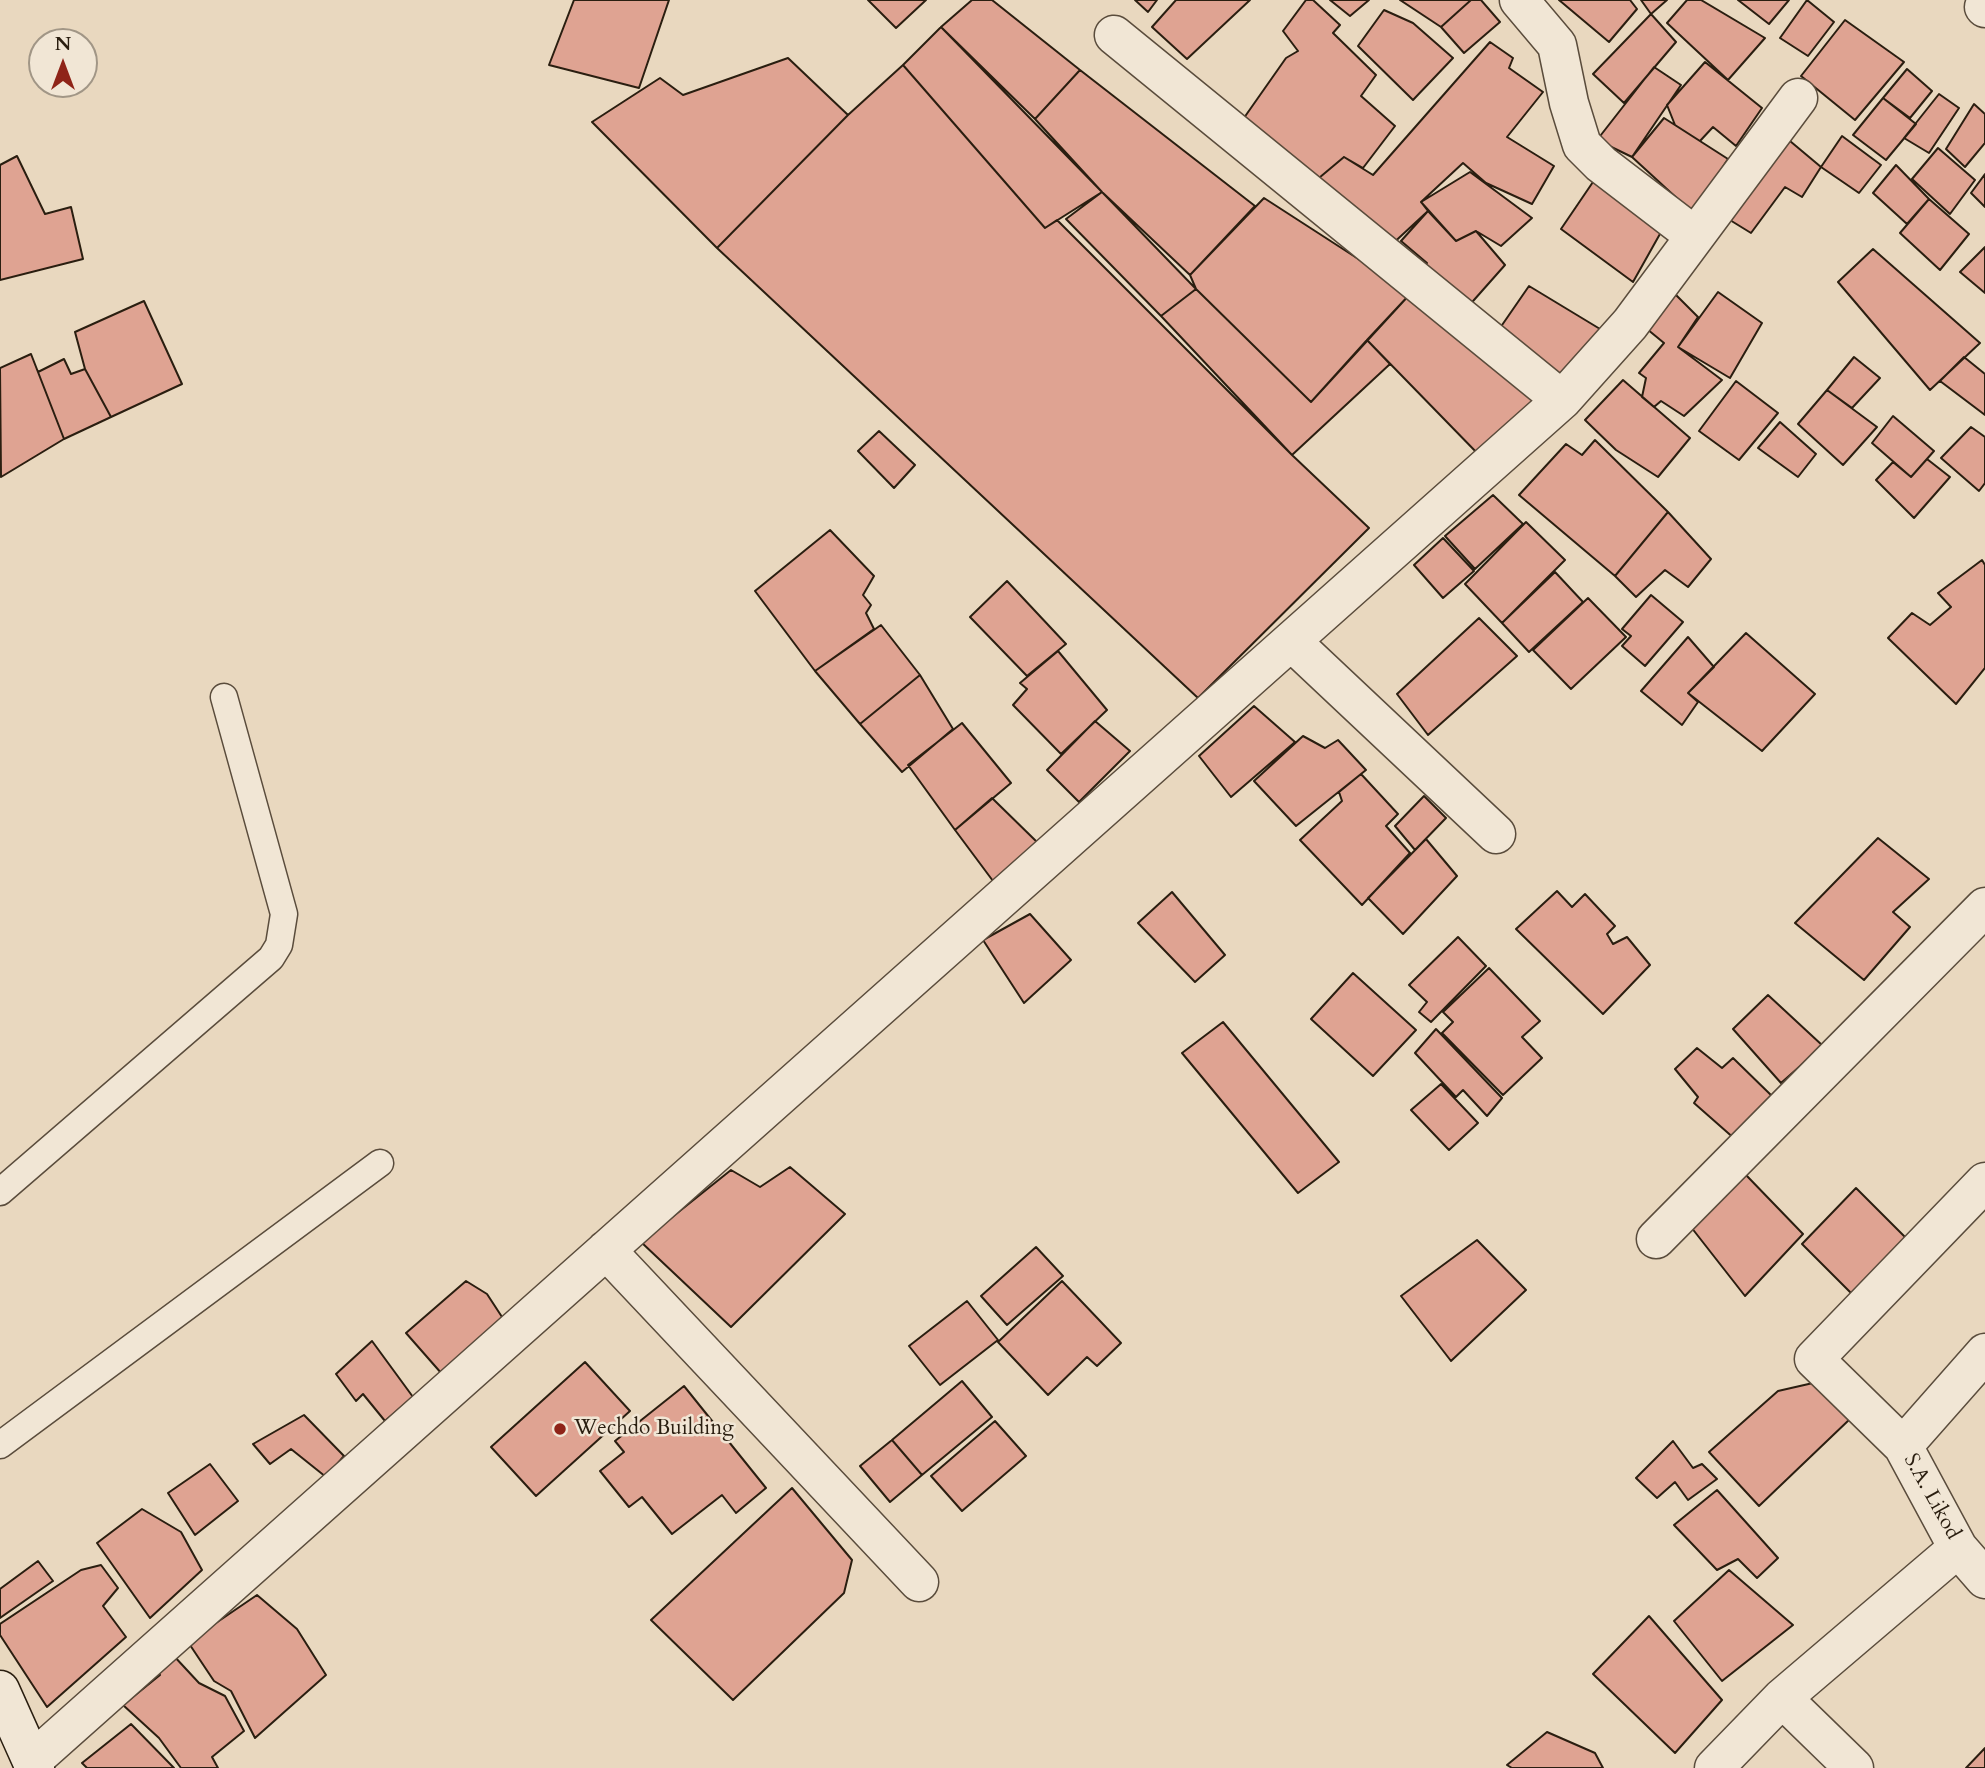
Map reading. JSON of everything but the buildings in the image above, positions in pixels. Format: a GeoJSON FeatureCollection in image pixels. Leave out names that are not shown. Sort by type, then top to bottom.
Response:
{"type":"FeatureCollection","features":[{"type":"Feature","properties":{"kind":"street"},"geometry":{"type":"LineString","coordinates":[[1520,0],[1557,45],[1569,103],[1582,145],[1601,164],[1695,236]]}},
{"type":"Feature","properties":{"kind":"street"},"geometry":{"type":"LineString","coordinates":[[1114,35],[1562,400]]}},
{"type":"Feature","properties":{"kind":"street"},"geometry":{"type":"LineString","coordinates":[[0,1690],[34,1764],[1562,400],[1630,324],[1798,98]]}},
{"type":"Feature","properties":{"kind":"street"},"geometry":{"type":"LineString","coordinates":[[1292,642],[1496,834]]}},
{"type":"Feature","properties":{"kind":"street"},"geometry":{"type":"LineString","coordinates":[[1656,1239],[1985,907]]}},
{"type":"Feature","properties":{"kind":"street","name":"S.A. Likod"},"geometry":{"type":"LineString","coordinates":[[1985,1182],[1814,1359],[1903,1446],[1958,1548],[1985,1579]]}},
{"type":"Feature","properties":{"kind":"street"},"geometry":{"type":"LineString","coordinates":[[606,1251],[919,1582]]}},
{"type":"Feature","properties":{"kind":"street"},"geometry":{"type":"LineString","coordinates":[[1903,1446],[1985,1353]]}},
{"type":"Feature","properties":{"kind":"street"},"geometry":{"type":"LineString","coordinates":[[1714,1768],[1782,1698],[1958,1548]]}},
{"type":"Feature","properties":{"kind":"street"},"geometry":{"type":"LineString","coordinates":[[1782,1698],[1854,1768]]}},
{"type":"Feature","properties":{"kind":"lane"},"geometry":{"type":"LineString","coordinates":[[0,1192],[271,958],[279,945],[284,914],[224,697]]}},
{"type":"Feature","properties":{"kind":"lane"},"geometry":{"type":"LineString","coordinates":[[0,1445],[380,1163]]}},
{"type":"Feature","properties":{"kind":"place","name":"Wechdo Building"},"geometry":{"type":"Point","coordinates":[560,1429]}}]}
